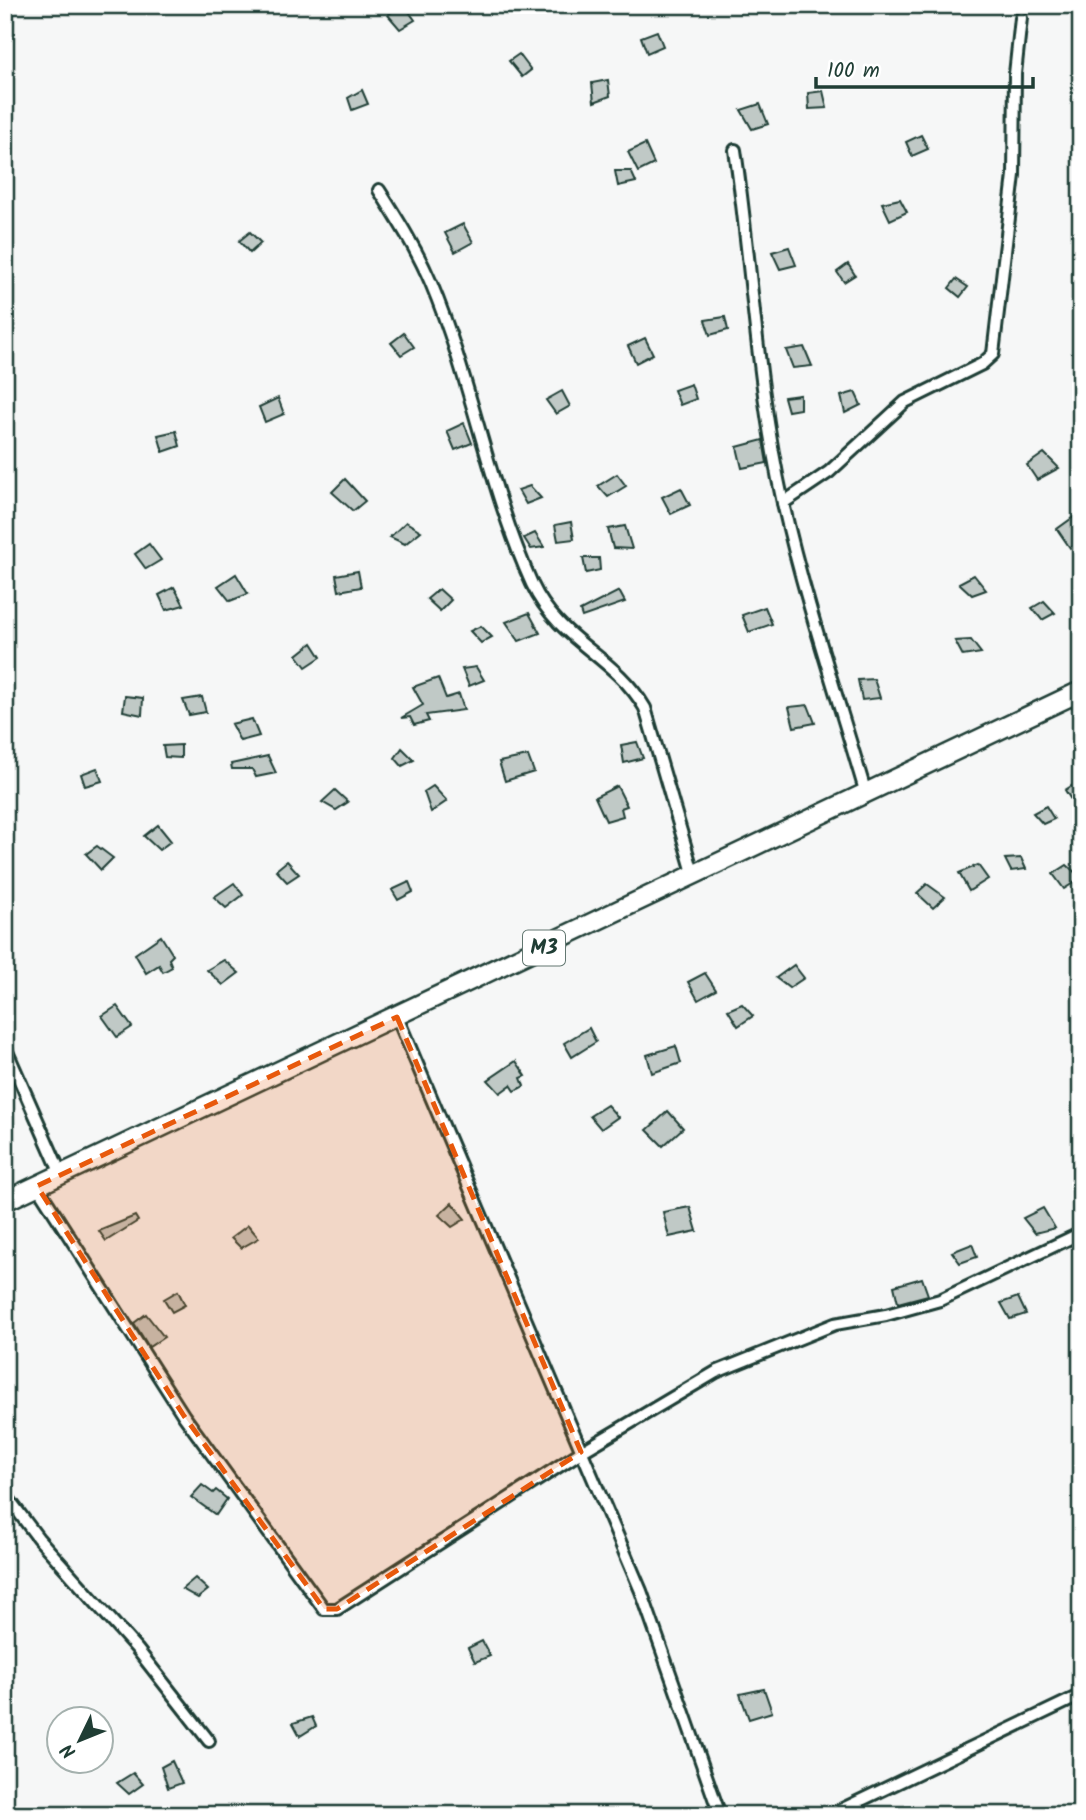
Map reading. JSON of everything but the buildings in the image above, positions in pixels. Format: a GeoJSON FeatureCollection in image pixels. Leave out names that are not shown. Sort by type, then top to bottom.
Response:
{"type":"FeatureCollection","features":[{"type":"Feature","properties":{"kind":"main road","name":"M3"},"geometry":{"type":"LineString","coordinates":[[5,1202],[1081,691]]}},
{"type":"Feature","properties":{"kind":"street"},"geometry":{"type":"LineString","coordinates":[[783,503],[829,472],[905,402],[982,364],[993,354],[1014,175],[1015,74],[1021,18]]}},
{"type":"Feature","properties":{"kind":"street"},"geometry":{"type":"LineString","coordinates":[[735,150],[745,216],[752,306],[783,503],[866,794]]}},
{"type":"Feature","properties":{"kind":"street"},"geometry":{"type":"LineString","coordinates":[[379,190],[406,232],[431,282],[450,335],[499,504],[533,586],[559,627],[632,686],[645,708],[694,876]]}},
{"type":"Feature","properties":{"kind":"street"},"geometry":{"type":"LineString","coordinates":[[397,1017],[641,1591],[720,1815]]}},
{"type":"Feature","properties":{"kind":"street"},"geometry":{"type":"LineString","coordinates":[[5,1046],[61,1174]]}},
{"type":"Feature","properties":{"kind":"street"},"geometry":{"type":"LineString","coordinates":[[37,1186],[184,1416],[324,1609],[337,1609],[581,1452],[716,1372],[835,1324],[886,1315],[940,1300],[1081,1233]]}},
{"type":"Feature","properties":{"kind":"street"},"geometry":{"type":"LineString","coordinates":[[5,1494],[37,1538],[137,1649],[209,1741]]}},
{"type":"Feature","properties":{"kind":"street"},"geometry":{"type":"LineString","coordinates":[[830,1815],[1081,1695]]}},
{"type":"Feature","properties":{"kind":"highlighted area"},"geometry":{"type":"Polygon","coordinates":[[[397,1017],[581,1452],[337,1609],[324,1609],[184,1416],[37,1186],[397,1017]]]}}]}
